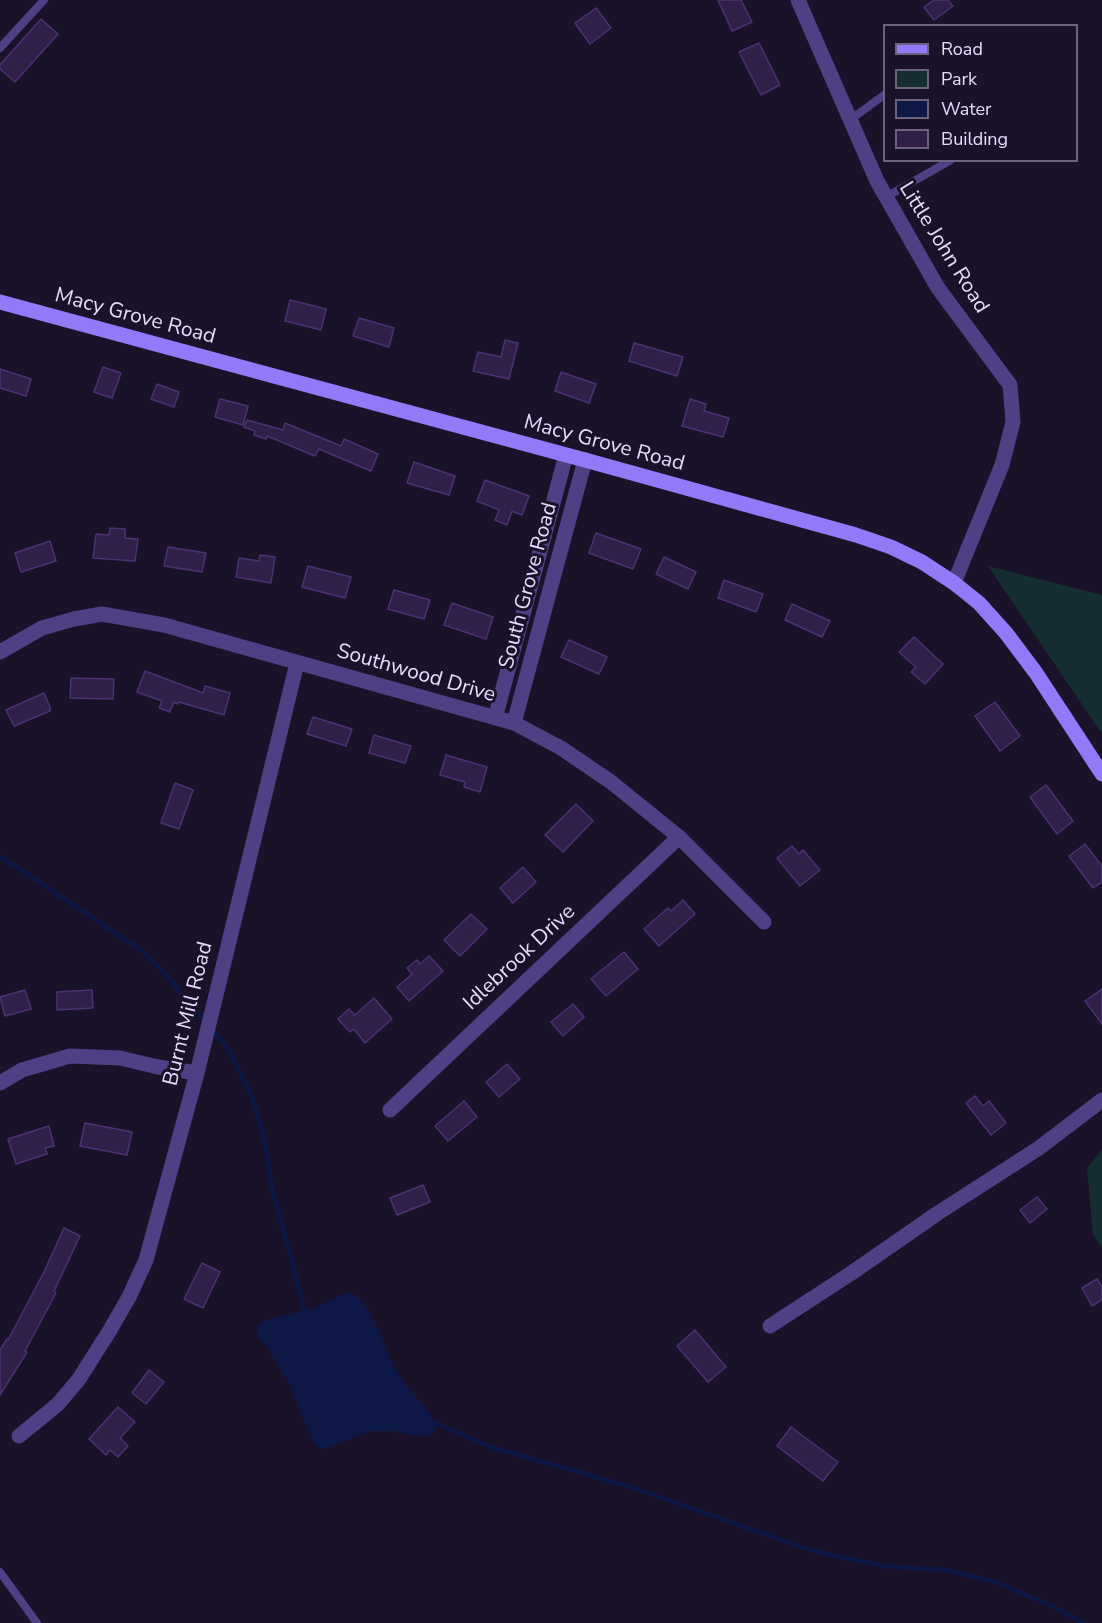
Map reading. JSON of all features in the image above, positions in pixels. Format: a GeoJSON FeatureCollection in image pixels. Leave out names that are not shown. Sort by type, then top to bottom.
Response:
{"type":"FeatureCollection","features":[{"type":"Feature","properties":{"kind":"main road","name":"Macy Grove Road"},"geometry":{"type":"LineString","coordinates":[[0,302],[585,460],[856,535],[891,547],[922,562],[979,603],[1006,633],[1036,673],[1102,774]]}},
{"type":"Feature","properties":{"kind":"street","name":"Little John Road"},"geometry":{"type":"LineString","coordinates":[[798,0],[877,181],[938,288],[1010,386],[1013,422],[1005,454],[954,583]]}},
{"type":"Feature","properties":{"kind":"street","name":"South Grove Road"},"geometry":{"type":"LineString","coordinates":[[495,718],[566,455]]}},
{"type":"Feature","properties":{"kind":"street","name":"South Grove Road"},"geometry":{"type":"LineString","coordinates":[[514,723],[585,460]]}},
{"type":"Feature","properties":{"kind":"street","name":"Southwood Drive"},"geometry":{"type":"LineString","coordinates":[[0,652],[42,628],[74,619],[102,615],[164,625],[514,723],[561,748],[610,782],[679,837],[764,922]]}},
{"type":"Feature","properties":{"kind":"street","name":"Burnt Mill Road"},"geometry":{"type":"LineString","coordinates":[[19,1436],[58,1404],[79,1379],[129,1297],[146,1260],[197,1073],[297,663]]}},
{"type":"Feature","properties":{"kind":"street","name":"Idlebrook Drive"},"geometry":{"type":"LineString","coordinates":[[390,1110],[679,837]]}},
{"type":"Feature","properties":{"kind":"street"},"geometry":{"type":"LineString","coordinates":[[0,1083],[22,1070],[70,1056],[120,1058],[197,1073]]}},
{"type":"Feature","properties":{"kind":"street"},"geometry":{"type":"LineString","coordinates":[[770,1326],[1039,1148],[1102,1100]]}},
{"type":"Feature","properties":{"kind":"lane"},"geometry":{"type":"LineString","coordinates":[[0,48],[44,0]]}},
{"type":"Feature","properties":{"kind":"lane"},"geometry":{"type":"LineString","coordinates":[[850,120],[883,96]]}},
{"type":"Feature","properties":{"kind":"lane"},"geometry":{"type":"LineString","coordinates":[[886,197],[947,162]]}},
{"type":"Feature","properties":{"kind":"lane"},"geometry":{"type":"LineString","coordinates":[[0,1572],[37,1623]]}},
{"type":"Feature","properties":{"kind":"green space"},"geometry":{"type":"Polygon","coordinates":[[[988,566],[1102,595],[1102,734],[988,566]]]}},
{"type":"Feature","properties":{"kind":"green space"},"geometry":{"type":"Polygon","coordinates":[[[1102,1150],[1102,1248],[1093,1235],[1087,1168],[1102,1150]]]}},
{"type":"Feature","properties":{"kind":"water"},"geometry":{"type":"Polygon","coordinates":[[[346,1292],[358,1296],[370,1313],[396,1370],[437,1424],[436,1431],[431,1435],[417,1436],[391,1431],[371,1431],[324,1449],[319,1448],[313,1442],[290,1386],[268,1348],[258,1337],[257,1326],[264,1321],[322,1305],[346,1292]]]}},
{"type":"Feature","properties":{"kind":"building"},"geometry":{"type":"Polygon","coordinates":[[[718,0],[741,0],[752,22],[732,31],[718,0]]]}},
{"type":"Feature","properties":{"kind":"building"},"geometry":{"type":"Polygon","coordinates":[[[934,0],[948,0],[953,6],[934,20],[924,7],[934,0]]]}},
{"type":"Feature","properties":{"kind":"building"},"geometry":{"type":"Polygon","coordinates":[[[596,8],[611,28],[590,44],[575,23],[596,8]]]}},
{"type":"Feature","properties":{"kind":"building"},"geometry":{"type":"Polygon","coordinates":[[[41,19],[58,34],[15,82],[0,69],[0,65],[41,19]]]}},
{"type":"Feature","properties":{"kind":"building"},"geometry":{"type":"Polygon","coordinates":[[[759,43],[780,85],[761,95],[739,52],[759,43]]]}},
{"type":"Feature","properties":{"kind":"building"},"geometry":{"type":"Polygon","coordinates":[[[290,300],[326,309],[321,330],[285,321],[290,300]]]}},
{"type":"Feature","properties":{"kind":"building"},"geometry":{"type":"Polygon","coordinates":[[[359,318],[394,328],[389,347],[353,336],[359,318]]]}},
{"type":"Feature","properties":{"kind":"building"},"geometry":{"type":"Polygon","coordinates":[[[505,340],[518,343],[509,379],[473,371],[478,352],[501,357],[505,340]]]}},
{"type":"Feature","properties":{"kind":"building"},"geometry":{"type":"Polygon","coordinates":[[[634,343],[683,357],[677,376],[629,361],[634,343]]]}},
{"type":"Feature","properties":{"kind":"building"},"geometry":{"type":"Polygon","coordinates":[[[103,367],[121,373],[112,398],[94,392],[103,367]]]}},
{"type":"Feature","properties":{"kind":"building"},"geometry":{"type":"Polygon","coordinates":[[[0,369],[31,379],[26,396],[0,388],[0,369]]]}},
{"type":"Feature","properties":{"kind":"building"},"geometry":{"type":"Polygon","coordinates":[[[561,372],[596,384],[589,403],[555,391],[561,372]]]}},
{"type":"Feature","properties":{"kind":"building"},"geometry":{"type":"Polygon","coordinates":[[[157,384],[179,392],[174,407],[151,399],[157,384]]]}},
{"type":"Feature","properties":{"kind":"building"},"geometry":{"type":"Polygon","coordinates":[[[220,399],[248,406],[243,425],[215,417],[220,399]]]}},
{"type":"Feature","properties":{"kind":"building"},"geometry":{"type":"Polygon","coordinates":[[[690,399],[706,404],[704,411],[729,418],[723,437],[682,426],[690,399]]]}},
{"type":"Feature","properties":{"kind":"building"},"geometry":{"type":"Polygon","coordinates":[[[247,420],[283,430],[285,423],[341,446],[344,439],[378,454],[371,471],[319,449],[315,456],[267,436],[266,439],[254,435],[255,431],[244,427],[247,420]]]}},
{"type":"Feature","properties":{"kind":"building"},"geometry":{"type":"Polygon","coordinates":[[[414,462],[455,476],[449,495],[407,483],[414,462]]]}},
{"type":"Feature","properties":{"kind":"building"},"geometry":{"type":"Polygon","coordinates":[[[485,480],[529,496],[522,515],[512,511],[507,525],[495,520],[499,510],[477,501],[485,480]]]}},
{"type":"Feature","properties":{"kind":"building"},"geometry":{"type":"Polygon","coordinates":[[[110,528],[125,529],[125,538],[138,539],[135,561],[93,558],[96,534],[109,535],[110,528]]]}},
{"type":"Feature","properties":{"kind":"building"},"geometry":{"type":"Polygon","coordinates":[[[596,533],[641,549],[633,569],[589,553],[596,533]]]}},
{"type":"Feature","properties":{"kind":"building"},"geometry":{"type":"Polygon","coordinates":[[[50,541],[56,561],[21,572],[15,553],[50,541]]]}},
{"type":"Feature","properties":{"kind":"building"},"geometry":{"type":"Polygon","coordinates":[[[168,547],[206,553],[202,572],[164,566],[168,547]]]}},
{"type":"Feature","properties":{"kind":"building"},"geometry":{"type":"Polygon","coordinates":[[[260,555],[275,557],[271,583],[236,577],[239,558],[259,561],[260,555]]]}},
{"type":"Feature","properties":{"kind":"building"},"geometry":{"type":"Polygon","coordinates":[[[664,557],[696,572],[688,589],[656,574],[664,557]]]}},
{"type":"Feature","properties":{"kind":"building"},"geometry":{"type":"Polygon","coordinates":[[[308,566],[351,577],[345,598],[302,587],[308,566]]]}},
{"type":"Feature","properties":{"kind":"building"},"geometry":{"type":"Polygon","coordinates":[[[724,580],[763,594],[756,612],[718,598],[724,580]]]}},
{"type":"Feature","properties":{"kind":"building"},"geometry":{"type":"Polygon","coordinates":[[[394,590],[430,600],[424,619],[388,609],[394,590]]]}},
{"type":"Feature","properties":{"kind":"building"},"geometry":{"type":"Polygon","coordinates":[[[452,603],[493,617],[486,639],[444,625],[452,603]]]}},
{"type":"Feature","properties":{"kind":"building"},"geometry":{"type":"Polygon","coordinates":[[[792,604],[830,621],[822,637],[785,620],[792,604]]]}},
{"type":"Feature","properties":{"kind":"building"},"geometry":{"type":"Polygon","coordinates":[[[914,637],[943,664],[925,684],[911,672],[916,667],[899,652],[914,637]]]}},
{"type":"Feature","properties":{"kind":"building"},"geometry":{"type":"Polygon","coordinates":[[[569,640],[607,657],[599,674],[561,657],[569,640]]]}},
{"type":"Feature","properties":{"kind":"building"},"geometry":{"type":"Polygon","coordinates":[[[145,671],[203,693],[205,686],[230,693],[224,715],[179,702],[178,704],[174,702],[170,712],[159,708],[162,701],[137,692],[145,671]]]}},
{"type":"Feature","properties":{"kind":"building"},"geometry":{"type":"Polygon","coordinates":[[[71,678],[114,679],[113,699],[70,698],[71,678]]]}},
{"type":"Feature","properties":{"kind":"building"},"geometry":{"type":"Polygon","coordinates":[[[44,693],[50,711],[14,726],[6,710],[44,693]]]}},
{"type":"Feature","properties":{"kind":"building"},"geometry":{"type":"Polygon","coordinates":[[[995,702],[1020,736],[1000,751],[975,716],[995,702]]]}},
{"type":"Feature","properties":{"kind":"building"},"geometry":{"type":"Polygon","coordinates":[[[313,717],[352,729],[346,746],[307,734],[313,717]]]}},
{"type":"Feature","properties":{"kind":"building"},"geometry":{"type":"Polygon","coordinates":[[[374,735],[411,746],[405,763],[369,753],[374,735]]]}},
{"type":"Feature","properties":{"kind":"building"},"geometry":{"type":"Polygon","coordinates":[[[446,755],[487,767],[480,792],[464,787],[465,782],[440,775],[446,755]]]}},
{"type":"Feature","properties":{"kind":"building"},"geometry":{"type":"Polygon","coordinates":[[[175,783],[193,790],[179,829],[161,823],[175,783]]]}},
{"type":"Feature","properties":{"kind":"building"},"geometry":{"type":"Polygon","coordinates":[[[1046,785],[1073,821],[1057,834],[1030,797],[1046,785]]]}},
{"type":"Feature","properties":{"kind":"building"},"geometry":{"type":"Polygon","coordinates":[[[576,804],[593,821],[563,852],[545,835],[576,804]]]}},
{"type":"Feature","properties":{"kind":"building"},"geometry":{"type":"Polygon","coordinates":[[[1085,844],[1102,866],[1102,882],[1093,888],[1069,856],[1085,844]]]}},
{"type":"Feature","properties":{"kind":"building"},"geometry":{"type":"Polygon","coordinates":[[[792,846],[799,854],[803,850],[820,870],[800,886],[777,858],[792,846]]]}},
{"type":"Feature","properties":{"kind":"building"},"geometry":{"type":"Polygon","coordinates":[[[523,867],[536,882],[513,903],[500,888],[523,867]]]}},
{"type":"Feature","properties":{"kind":"building"},"geometry":{"type":"Polygon","coordinates":[[[683,900],[695,914],[659,946],[644,929],[668,908],[671,911],[683,900]]]}},
{"type":"Feature","properties":{"kind":"building"},"geometry":{"type":"Polygon","coordinates":[[[471,914],[487,929],[460,956],[444,940],[471,914]]]}},
{"type":"Feature","properties":{"kind":"building"},"geometry":{"type":"Polygon","coordinates":[[[624,952],[638,969],[606,996],[591,979],[624,952]]]}},
{"type":"Feature","properties":{"kind":"building"},"geometry":{"type":"Polygon","coordinates":[[[429,956],[443,971],[409,1001],[397,987],[412,974],[407,968],[417,960],[420,964],[429,956]]]}},
{"type":"Feature","properties":{"kind":"building"},"geometry":{"type":"Polygon","coordinates":[[[1102,989],[1102,1024],[1085,1001],[1102,989]]]}},
{"type":"Feature","properties":{"kind":"building"},"geometry":{"type":"Polygon","coordinates":[[[25,990],[31,1009],[5,1016],[0,997],[25,990]]]}},
{"type":"Feature","properties":{"kind":"building"},"geometry":{"type":"Polygon","coordinates":[[[92,990],[93,1008],[57,1010],[57,992],[92,990]]]}},
{"type":"Feature","properties":{"kind":"building"},"geometry":{"type":"Polygon","coordinates":[[[374,998],[392,1019],[365,1043],[354,1029],[350,1032],[338,1019],[349,1009],[355,1015],[374,998]]]}},
{"type":"Feature","properties":{"kind":"building"},"geometry":{"type":"Polygon","coordinates":[[[573,1004],[584,1017],[563,1036],[551,1022],[573,1004]]]}},
{"type":"Feature","properties":{"kind":"building"},"geometry":{"type":"Polygon","coordinates":[[[507,1064],[520,1079],[499,1097],[486,1082],[507,1064]]]}},
{"type":"Feature","properties":{"kind":"building"},"geometry":{"type":"Polygon","coordinates":[[[975,1096],[983,1106],[989,1101],[1006,1123],[991,1135],[966,1103],[975,1096]]]}},
{"type":"Feature","properties":{"kind":"building"},"geometry":{"type":"Polygon","coordinates":[[[464,1101],[477,1117],[448,1141],[435,1126],[464,1101]]]}},
{"type":"Feature","properties":{"kind":"building"},"geometry":{"type":"Polygon","coordinates":[[[85,1123],[132,1132],[127,1155],[80,1146],[85,1123]]]}},
{"type":"Feature","properties":{"kind":"building"},"geometry":{"type":"Polygon","coordinates":[[[49,1126],[54,1146],[45,1148],[47,1154],[16,1164],[8,1139],[49,1126]]]}},
{"type":"Feature","properties":{"kind":"building"},"geometry":{"type":"Polygon","coordinates":[[[423,1185],[430,1202],[397,1215],[390,1198],[423,1185]]]}},
{"type":"Feature","properties":{"kind":"building"},"geometry":{"type":"Polygon","coordinates":[[[1037,1197],[1047,1209],[1030,1223],[1020,1210],[1037,1197]]]}},
{"type":"Feature","properties":{"kind":"building"},"geometry":{"type":"Polygon","coordinates":[[[64,1228],[80,1236],[54,1291],[56,1293],[25,1351],[27,1352],[0,1395],[0,1350],[8,1340],[44,1272],[64,1228]]]}},
{"type":"Feature","properties":{"kind":"building"},"geometry":{"type":"Polygon","coordinates":[[[202,1263],[220,1272],[203,1308],[184,1299],[202,1263]]]}},
{"type":"Feature","properties":{"kind":"building"},"geometry":{"type":"Polygon","coordinates":[[[1097,1279],[1102,1287],[1102,1300],[1092,1306],[1082,1288],[1097,1279]]]}},
{"type":"Feature","properties":{"kind":"building"},"geometry":{"type":"Polygon","coordinates":[[[695,1330],[726,1367],[708,1382],[677,1346],[695,1330]]]}},
{"type":"Feature","properties":{"kind":"building"},"geometry":{"type":"Polygon","coordinates":[[[149,1370],[164,1382],[146,1404],[132,1393],[149,1370]]]}},
{"type":"Feature","properties":{"kind":"building"},"geometry":{"type":"Polygon","coordinates":[[[118,1407],[135,1422],[120,1438],[128,1446],[118,1457],[110,1450],[106,1455],[89,1439],[118,1407]]]}},
{"type":"Feature","properties":{"kind":"building"},"geometry":{"type":"Polygon","coordinates":[[[791,1427],[838,1462],[823,1481],[777,1446],[791,1427]]]}},
{"type":"Feature","properties":{"kind":"waterway"},"geometry":{"type":"LineString","coordinates":[[0,857],[141,950],[167,976],[207,1023]]}},
{"type":"Feature","properties":{"kind":"waterway"},"geometry":{"type":"LineString","coordinates":[[212,1029],[228,1048],[252,1096],[266,1145],[271,1184],[308,1314]]}},
{"type":"Feature","properties":{"kind":"waterway"},"geometry":{"type":"LineString","coordinates":[[433,1422],[491,1447],[631,1487],[813,1551],[884,1566],[945,1570],[996,1582],[1050,1605],[1084,1623]]}}]}
